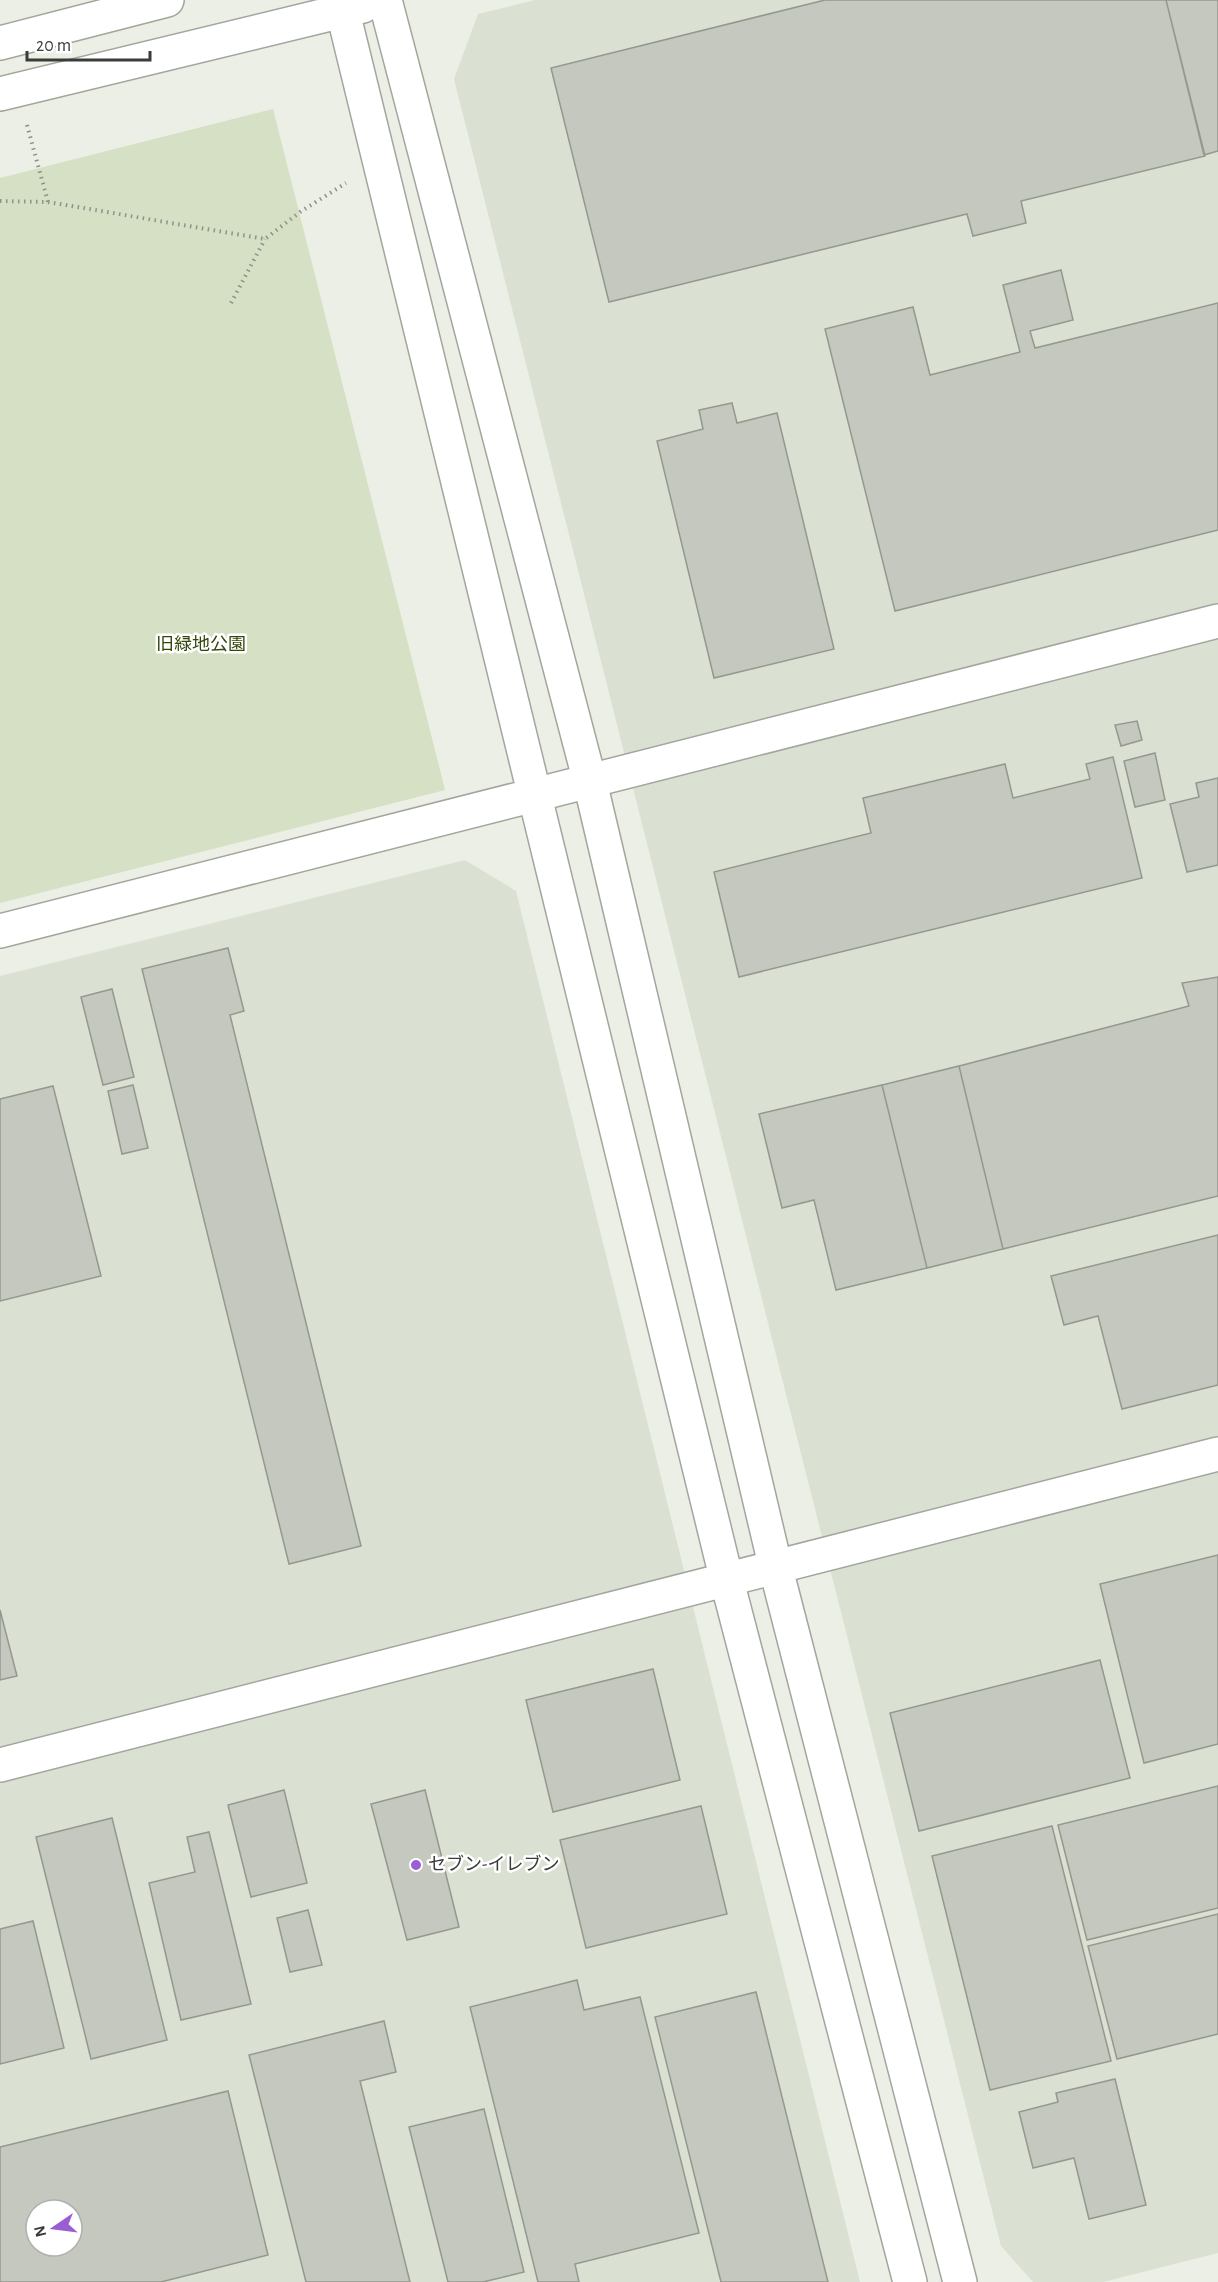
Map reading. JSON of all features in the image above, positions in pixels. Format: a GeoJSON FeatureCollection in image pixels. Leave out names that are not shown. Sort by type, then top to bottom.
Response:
{"type":"FeatureCollection","features":[{"type":"Feature","properties":{"kind":"street"},"geometry":{"type":"LineString","coordinates":[[0,43],[167,0]]}},
{"type":"Feature","properties":{"kind":"street"},"geometry":{"type":"LineString","coordinates":[[0,94],[342,6],[385,0],[590,782],[776,1569],[960,2282]]}},
{"type":"Feature","properties":{"kind":"street"},"geometry":{"type":"LineString","coordinates":[[342,6],[727,1581],[910,2282]]}},
{"type":"Feature","properties":{"kind":"street"},"geometry":{"type":"LineString","coordinates":[[0,930],[1218,621]]}},
{"type":"Feature","properties":{"kind":"street"},"geometry":{"type":"LineString","coordinates":[[0,1766],[1218,1454]]}},
{"type":"Feature","properties":{"kind":"path"},"geometry":{"type":"LineString","coordinates":[[26,120],[48,202]]}},
{"type":"Feature","properties":{"kind":"path"},"geometry":{"type":"LineString","coordinates":[[231,303],[265,238],[300,212],[347,183]]}},
{"type":"Feature","properties":{"kind":"path"},"geometry":{"type":"LineString","coordinates":[[0,201],[48,202],[265,238]]}},
{"type":"Feature","properties":{"kind":"shaded area"},"geometry":{"type":"Polygon","coordinates":[[[535,0],[1218,0],[1218,2253],[1103,2282],[1033,2282],[1001,2246],[454,79],[478,14],[535,0]]]}},
{"type":"Feature","properties":{"kind":"shaded area"},"geometry":{"type":"Polygon","coordinates":[[[465,860],[516,891],[860,2282],[0,2282],[0,976],[465,860]]]}},
{"type":"Feature","properties":{"kind":"green space","name":"旧緑地公園"},"geometry":{"type":"Polygon","coordinates":[[[273,109],[445,790],[0,903],[0,178],[273,109]]]}},
{"type":"Feature","properties":{"kind":"building"},"geometry":{"type":"Polygon","coordinates":[[[825,0],[1166,0],[1205,156],[1021,201],[1026,223],[973,236],[967,214],[609,302],[551,68],[825,0]]]}},
{"type":"Feature","properties":{"kind":"building"},"geometry":{"type":"Polygon","coordinates":[[[1166,0],[1218,0],[1218,151],[1204,155],[1166,0]]]}},
{"type":"Feature","properties":{"kind":"building"},"geometry":{"type":"Polygon","coordinates":[[[1061,270],[1073,320],[1030,331],[1035,348],[1218,303],[1218,530],[895,611],[825,329],[913,307],[930,375],[1020,352],[1003,285],[1061,270]]]}},
{"type":"Feature","properties":{"kind":"building"},"geometry":{"type":"Polygon","coordinates":[[[732,403],[737,423],[777,413],[834,649],[714,678],[657,441],[703,429],[699,410],[732,403]]]}},
{"type":"Feature","properties":{"kind":"building"},"geometry":{"type":"Polygon","coordinates":[[[1137,721],[1142,740],[1121,746],[1115,725],[1137,721]]]}},
{"type":"Feature","properties":{"kind":"building"},"geometry":{"type":"Polygon","coordinates":[[[1155,753],[1165,800],[1135,807],[1124,761],[1155,753]]]}},
{"type":"Feature","properties":{"kind":"building"},"geometry":{"type":"Polygon","coordinates":[[[1113,757],[1142,878],[739,977],[714,872],[871,833],[863,798],[1005,764],[1013,798],[1090,779],[1086,764],[1113,757]]]}},
{"type":"Feature","properties":{"kind":"building"},"geometry":{"type":"Polygon","coordinates":[[[1218,778],[1218,865],[1187,872],[1170,804],[1199,797],[1196,783],[1218,778]]]}},
{"type":"Feature","properties":{"kind":"building"},"geometry":{"type":"Polygon","coordinates":[[[228,948],[244,1011],[230,1015],[361,1546],[289,1564],[142,969],[228,948]]]}},
{"type":"Feature","properties":{"kind":"building"},"geometry":{"type":"Polygon","coordinates":[[[1218,977],[1218,1196],[1003,1249],[959,1066],[1189,1006],[1182,983],[1218,977]]]}},
{"type":"Feature","properties":{"kind":"building"},"geometry":{"type":"Polygon","coordinates":[[[112,989],[134,1077],[103,1085],[81,997],[112,989]]]}},
{"type":"Feature","properties":{"kind":"building"},"geometry":{"type":"Polygon","coordinates":[[[959,1066],[1003,1249],[927,1268],[882,1085],[959,1066]]]}},
{"type":"Feature","properties":{"kind":"building"},"geometry":{"type":"Polygon","coordinates":[[[133,1085],[148,1148],[122,1154],[108,1091],[133,1085]]]}},
{"type":"Feature","properties":{"kind":"building"},"geometry":{"type":"Polygon","coordinates":[[[882,1085],[927,1268],[836,1290],[814,1200],[782,1208],[759,1114],[882,1085]]]}},
{"type":"Feature","properties":{"kind":"building"},"geometry":{"type":"Polygon","coordinates":[[[53,1086],[101,1276],[0,1301],[0,1099],[53,1086]]]}},
{"type":"Feature","properties":{"kind":"building"},"geometry":{"type":"Polygon","coordinates":[[[1218,1235],[1218,1385],[1122,1409],[1098,1316],[1064,1325],[1051,1276],[1218,1235]]]}},
{"type":"Feature","properties":{"kind":"building"},"geometry":{"type":"Polygon","coordinates":[[[1218,1555],[1218,1744],[1144,1763],[1100,1584],[1218,1555]]]}},
{"type":"Feature","properties":{"kind":"building"},"geometry":{"type":"Polygon","coordinates":[[[0,1610],[17,1676],[0,1680],[0,1610]]]}},
{"type":"Feature","properties":{"kind":"building"},"geometry":{"type":"Polygon","coordinates":[[[1100,1660],[1130,1778],[919,1831],[890,1713],[1100,1660]]]}},
{"type":"Feature","properties":{"kind":"building"},"geometry":{"type":"Polygon","coordinates":[[[653,1669],[680,1780],[553,1812],[526,1700],[653,1669]]]}},
{"type":"Feature","properties":{"kind":"building"},"geometry":{"type":"Polygon","coordinates":[[[1218,1786],[1218,1908],[1087,1940],[1058,1825],[1218,1786]]]}},
{"type":"Feature","properties":{"kind":"building"},"geometry":{"type":"Polygon","coordinates":[[[284,1790],[307,1883],[251,1897],[228,1805],[284,1790]]]}},
{"type":"Feature","properties":{"kind":"building","name":"セブン-イレブン"},"geometry":{"type":"Polygon","coordinates":[[[425,1790],[459,1927],[407,1940],[371,1804],[425,1790]]]}},
{"type":"Feature","properties":{"kind":"building"},"geometry":{"type":"Polygon","coordinates":[[[701,1806],[727,1914],[586,1948],[560,1840],[701,1806]]]}},
{"type":"Feature","properties":{"kind":"building"},"geometry":{"type":"Polygon","coordinates":[[[112,1818],[167,2040],[91,2059],[36,1837],[112,1818]]]}},
{"type":"Feature","properties":{"kind":"building"},"geometry":{"type":"Polygon","coordinates":[[[1052,1826],[1111,2061],[990,2090],[932,1856],[1052,1826]]]}},
{"type":"Feature","properties":{"kind":"building"},"geometry":{"type":"Polygon","coordinates":[[[209,1832],[251,2004],[181,2020],[149,1883],[195,1872],[187,1837],[209,1832]]]}},
{"type":"Feature","properties":{"kind":"building"},"geometry":{"type":"Polygon","coordinates":[[[308,1910],[322,1965],[290,1972],[277,1918],[308,1910]]]}},
{"type":"Feature","properties":{"kind":"building"},"geometry":{"type":"Polygon","coordinates":[[[1218,1914],[1218,2034],[1117,2059],[1088,1946],[1218,1914]]]}},
{"type":"Feature","properties":{"kind":"building"},"geometry":{"type":"Polygon","coordinates":[[[33,1921],[64,2048],[0,2064],[0,1929],[33,1921]]]}},
{"type":"Feature","properties":{"kind":"building"},"geometry":{"type":"Polygon","coordinates":[[[577,1980],[584,2010],[640,1997],[699,2233],[575,2264],[579,2282],[538,2282],[470,2007],[577,1980]]]}},
{"type":"Feature","properties":{"kind":"building"},"geometry":{"type":"Polygon","coordinates":[[[756,1992],[828,2282],[721,2282],[655,2017],[756,1992]]]}},
{"type":"Feature","properties":{"kind":"building"},"geometry":{"type":"Polygon","coordinates":[[[384,2021],[396,2072],[360,2081],[410,2282],[306,2282],[249,2055],[384,2021]]]}},
{"type":"Feature","properties":{"kind":"building"},"geometry":{"type":"Polygon","coordinates":[[[1115,2079],[1146,2205],[1089,2219],[1074,2158],[1033,2168],[1019,2112],[1058,2102],[1056,2093],[1115,2079]]]}},
{"type":"Feature","properties":{"kind":"building"},"geometry":{"type":"Polygon","coordinates":[[[228,2091],[268,2255],[161,2282],[0,2282],[0,2147],[228,2091]]]}},
{"type":"Feature","properties":{"kind":"building"},"geometry":{"type":"Polygon","coordinates":[[[484,2109],[524,2272],[483,2282],[448,2282],[409,2127],[484,2109]]]}},
{"type":"Feature","properties":{"kind":"place","name":"セブン-イレブン"},"geometry":{"type":"Point","coordinates":[416,1865]}}]}
